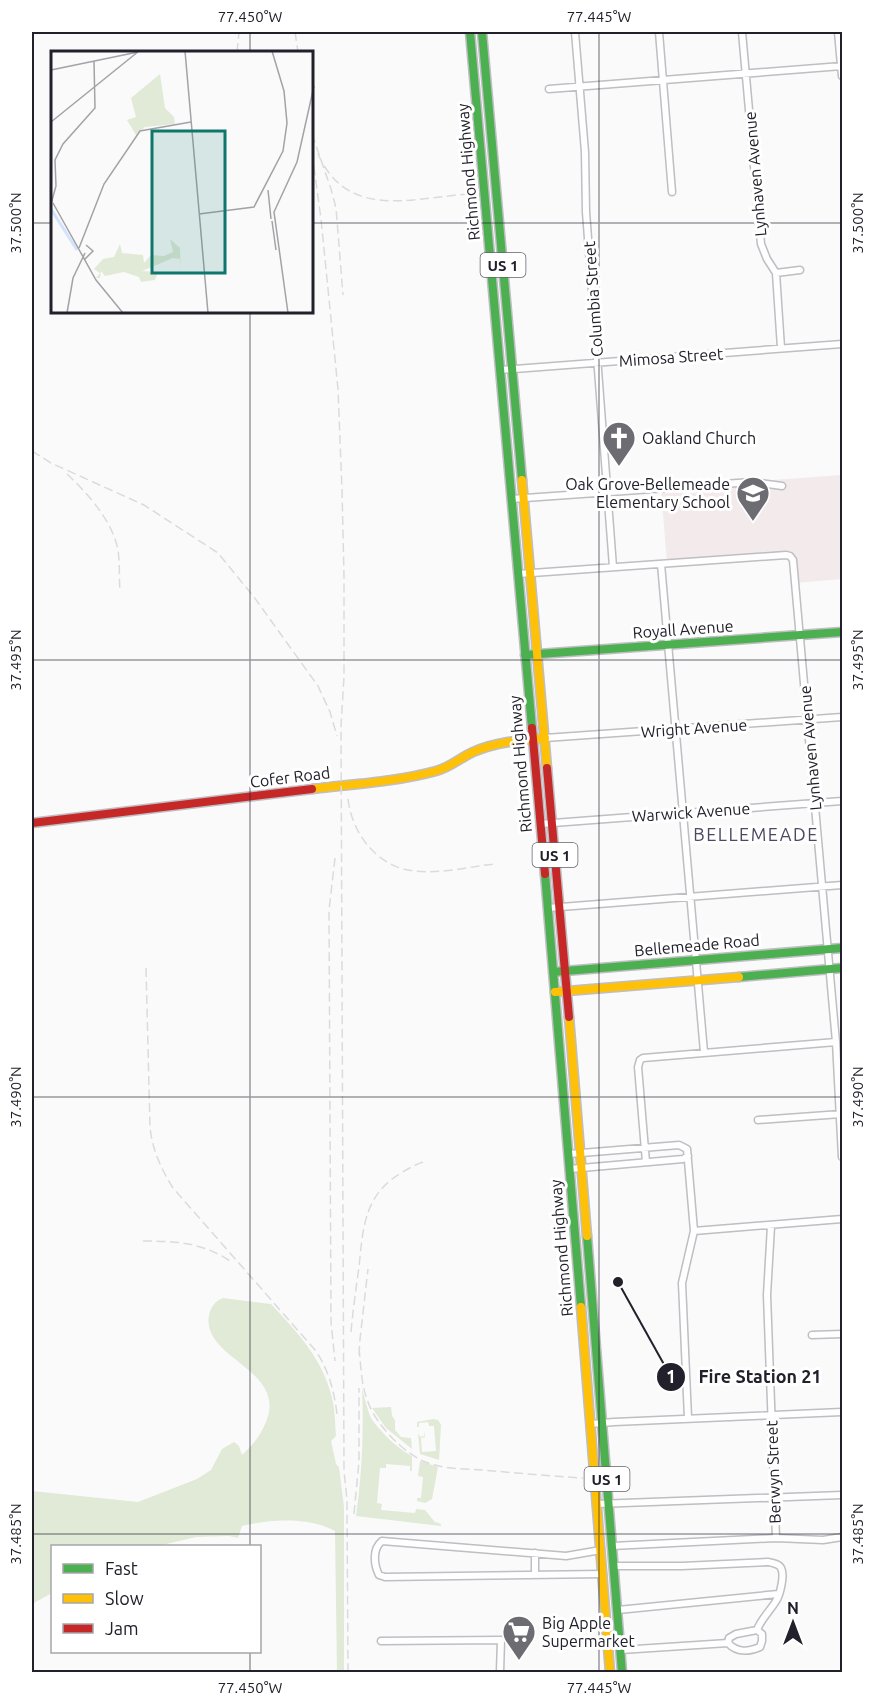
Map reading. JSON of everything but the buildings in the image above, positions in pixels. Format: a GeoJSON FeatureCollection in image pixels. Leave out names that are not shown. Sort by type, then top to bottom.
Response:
{"type":"FeatureCollection","features":[{"type":"Feature","properties":{"kind":"main road","name":"Richmond Highway"},"geometry":{"type":"LineString","coordinates":[[470,32],[554,972],[610,1672]]}},
{"type":"Feature","properties":{"kind":"main road","name":"Richmond Highway"},"geometry":{"type":"LineString","coordinates":[[482,32],[566,971],[622,1672]]}},
{"type":"Feature","properties":{"kind":"main road","name":"Royall Avenue"},"geometry":{"type":"LineString","coordinates":[[525,655],[843,632]]}},
{"type":"Feature","properties":{"kind":"main road","name":"Cofer Road"},"geometry":{"type":"LineString","coordinates":[[32,822],[417,776],[440,770],[489,746],[544,738]]}},
{"type":"Feature","properties":{"kind":"main road","name":"Bellemeade Road"},"geometry":{"type":"LineString","coordinates":[[554,972],[843,948]]}},
{"type":"Feature","properties":{"kind":"main road"},"geometry":{"type":"LineString","coordinates":[[555,992],[843,968]]}},
{"type":"Feature","properties":{"kind":"street","name":"Columbia Street"},"geometry":{"type":"LineString","coordinates":[[575,32],[585,152],[586,212],[614,567]]}},
{"type":"Feature","properties":{"kind":"street"},"geometry":{"type":"LineString","coordinates":[[659,32],[672,192]]}},
{"type":"Feature","properties":{"kind":"street","name":"Lynhaven Avenue"},"geometry":{"type":"LineString","coordinates":[[742,32],[761,244],[776,273],[782,348]]}},
{"type":"Feature","properties":{"kind":"street"},"geometry":{"type":"LineString","coordinates":[[838,32],[843,76]]}},
{"type":"Feature","properties":{"kind":"street"},"geometry":{"type":"LineString","coordinates":[[549,90],[842,66]]}},
{"type":"Feature","properties":{"kind":"street"},"geometry":{"type":"LineString","coordinates":[[776,273],[800,270]]}},
{"type":"Feature","properties":{"kind":"street","name":"Mimosa Street"},"geometry":{"type":"LineString","coordinates":[[500,370],[843,344]]}},
{"type":"Feature","properties":{"kind":"street"},"geometry":{"type":"LineString","coordinates":[[511,499],[752,482],[782,486]]}},
{"type":"Feature","properties":{"kind":"street","name":"Lynhaven Avenue"},"geometry":{"type":"LineString","coordinates":[[662,564],[786,555],[790,556],[793,561],[830,969],[843,1157]]}},
{"type":"Feature","properties":{"kind":"street"},"geometry":{"type":"LineString","coordinates":[[518,574],[662,564],[704,1052]]}},
{"type":"Feature","properties":{"kind":"street","name":"Wright Avenue"},"geometry":{"type":"LineString","coordinates":[[544,738],[843,717]]}},
{"type":"Feature","properties":{"kind":"street","name":"Warwick Avenue"},"geometry":{"type":"LineString","coordinates":[[540,824],[843,801]]}},
{"type":"Feature","properties":{"kind":"street"},"geometry":{"type":"LineString","coordinates":[[548,908],[843,885]]}},
{"type":"Feature","properties":{"kind":"street"},"geometry":{"type":"LineString","coordinates":[[646,1162],[638,1067],[640,1060],[647,1057],[836,1042]]}},
{"type":"Feature","properties":{"kind":"street"},"geometry":{"type":"LineString","coordinates":[[758,1120],[841,1114]]}},
{"type":"Feature","properties":{"kind":"street"},"geometry":{"type":"LineString","coordinates":[[569,1154],[682,1146],[687,1149],[694,1231],[682,1283],[688,1418]]}},
{"type":"Feature","properties":{"kind":"street"},"geometry":{"type":"LineString","coordinates":[[570,1169],[683,1159],[687,1156]]}},
{"type":"Feature","properties":{"kind":"street"},"geometry":{"type":"LineString","coordinates":[[694,1231],[843,1220]]}},
{"type":"Feature","properties":{"kind":"street","name":"Berwyn Street"},"geometry":{"type":"LineString","coordinates":[[771,1226],[766,1295],[776,1538]]}},
{"type":"Feature","properties":{"kind":"street"},"geometry":{"type":"LineString","coordinates":[[812,1335],[843,1334]]}},
{"type":"Feature","properties":{"kind":"street"},"geometry":{"type":"LineString","coordinates":[[591,1424],[843,1412]]}},
{"type":"Feature","properties":{"kind":"street"},"geometry":{"type":"LineString","coordinates":[[597,1504],[843,1495]]}},
{"type":"Feature","properties":{"kind":"street"},"geometry":{"type":"LineString","coordinates":[[612,1546],[776,1538],[823,1540],[843,1537]]}},
{"type":"Feature","properties":{"kind":"street"},"geometry":{"type":"LineString","coordinates":[[601,1550],[566,1556],[382,1541],[376,1549],[375,1567],[379,1575],[385,1577],[603,1574]]}},
{"type":"Feature","properties":{"kind":"street"},"geometry":{"type":"LineString","coordinates":[[535,1553],[535,1575]]}},
{"type":"Feature","properties":{"kind":"street"},"geometry":{"type":"LineString","coordinates":[[614,1566],[768,1562],[776,1564],[782,1571],[777,1600],[760,1622],[757,1630]]}},
{"type":"Feature","properties":{"kind":"street"},"geometry":{"type":"LineString","coordinates":[[618,1610],[778,1594]]}},
{"type":"Feature","properties":{"kind":"street"},"geometry":{"type":"LineString","coordinates":[[621,1650],[728,1644],[736,1650],[744,1651],[760,1647],[762,1634],[757,1630]]}},
{"type":"Feature","properties":{"kind":"street"},"geometry":{"type":"LineString","coordinates":[[728,1644],[729,1638],[757,1630]]}},
{"type":"Feature","properties":{"kind":"street"},"geometry":{"type":"LineString","coordinates":[[381,1641],[501,1640],[500,1672]]}},
{"type":"Feature","properties":{"kind":"shaded area","name":"Oak Grove-Bellemeade Elementary School"},"geometry":{"type":"Polygon","coordinates":[[[842,475],[842,579],[795,583],[790,556],[667,564],[661,488],[842,475]]]}},
{"type":"Feature","properties":{"kind":"green space"},"geometry":{"type":"Polygon","coordinates":[[[223,1298],[271,1304],[308,1347],[328,1384],[334,1407],[336,1436],[331,1441],[336,1464],[339,1467],[344,1507],[344,1672],[337,1672],[335,1531],[314,1523],[265,1522],[242,1526],[238,1538],[196,1537],[162,1545],[51,1545],[51,1594],[32,1604],[32,1491],[138,1502],[197,1479],[211,1470],[222,1449],[234,1442],[239,1446],[242,1455],[259,1436],[266,1422],[270,1404],[265,1389],[256,1376],[218,1343],[210,1330],[209,1315],[216,1303],[223,1298]]]}},
{"type":"Feature","properties":{"kind":"green space"},"geometry":{"type":"Polygon","coordinates":[[[362,1389],[373,1421],[395,1444],[412,1456],[412,1471],[410,1471],[410,1466],[386,1464],[386,1468],[380,1468],[377,1503],[382,1504],[381,1510],[415,1513],[416,1509],[425,1510],[441,1526],[356,1516],[362,1452],[362,1389]]]}},
{"type":"Feature","properties":{"kind":"green space"},"geometry":{"type":"Polygon","coordinates":[[[391,1407],[395,1430],[401,1437],[411,1438],[412,1449],[386,1428],[372,1408],[391,1407]]]}},
{"type":"Feature","properties":{"kind":"green space"},"geometry":{"type":"Polygon","coordinates":[[[438,1420],[441,1425],[439,1460],[420,1454],[418,1433],[420,1437],[424,1436],[424,1431],[425,1437],[421,1438],[422,1452],[436,1451],[434,1426],[429,1426],[428,1422],[419,1423],[417,1427],[417,1422],[438,1420]]]}},
{"type":"Feature","properties":{"kind":"green space"},"geometry":{"type":"Polygon","coordinates":[[[420,1461],[438,1467],[432,1499],[425,1503],[417,1501],[417,1498],[421,1498],[423,1477],[418,1476],[420,1461]]]}},
{"type":"Feature","properties":{"kind":"railway"},"geometry":{"type":"LineString","coordinates":[[237,51],[239,32]]}},
{"type":"Feature","properties":{"kind":"railway"},"geometry":{"type":"LineString","coordinates":[[295,32],[298,51]]}},
{"type":"Feature","properties":{"kind":"railway"},"geometry":{"type":"LineString","coordinates":[[314,140],[336,208],[343,295]]}},
{"type":"Feature","properties":{"kind":"railway"},"geometry":{"type":"LineString","coordinates":[[318,154],[330,175],[345,188],[363,197],[402,201],[467,194]]}},
{"type":"Feature","properties":{"kind":"railway"},"geometry":{"type":"LineString","coordinates":[[314,168],[338,389],[344,576],[344,677],[341,726],[344,1471],[347,1500],[348,1672]]}},
{"type":"Feature","properties":{"kind":"railway"},"geometry":{"type":"LineString","coordinates":[[32,451],[51,463],[144,505],[218,553],[254,597],[318,686],[330,712],[337,736]]}},
{"type":"Feature","properties":{"kind":"railway"},"geometry":{"type":"LineString","coordinates":[[67,474],[91,499],[105,518],[115,539],[118,550],[120,592]]}},
{"type":"Feature","properties":{"kind":"railway"},"geometry":{"type":"LineString","coordinates":[[348,799],[355,825],[361,836],[369,847],[389,863],[425,872],[494,864]]}},
{"type":"Feature","properties":{"kind":"railway"},"geometry":{"type":"LineString","coordinates":[[335,858],[329,910],[331,1322],[335,1361]]}},
{"type":"Feature","properties":{"kind":"railway"},"geometry":{"type":"LineString","coordinates":[[146,968],[150,1127],[158,1159],[173,1188],[316,1351],[330,1381],[337,1414]]}},
{"type":"Feature","properties":{"kind":"railway"},"geometry":{"type":"LineString","coordinates":[[351,1332],[364,1226],[373,1202],[379,1191],[389,1182],[407,1169],[426,1161]]}},
{"type":"Feature","properties":{"kind":"railway"},"geometry":{"type":"LineString","coordinates":[[143,1241],[191,1244],[212,1251],[233,1263]]}},
{"type":"Feature","properties":{"kind":"railway"},"geometry":{"type":"LineString","coordinates":[[359,1355],[368,1269]]}},
{"type":"Feature","properties":{"kind":"railway"},"geometry":{"type":"LineString","coordinates":[[359,1348],[364,1389],[372,1411],[392,1438],[419,1459],[448,1468],[583,1478]]}},
{"type":"Feature","properties":{"kind":"railway"},"geometry":{"type":"LineString","coordinates":[[354,1514],[359,1461],[359,1388]]}},
{"type":"Feature","properties":{"kind":"traffic: fast"},"geometry":{"type":"LineString","coordinates":[[470,32],[532,728]]}},
{"type":"Feature","properties":{"kind":"traffic: fast"},"geometry":{"type":"LineString","coordinates":[[482,32],[522,480]]}},
{"type":"Feature","properties":{"kind":"traffic: fast"},"geometry":{"type":"LineString","coordinates":[[525,655],[842,632]]}},
{"type":"Feature","properties":{"kind":"traffic: fast"},"geometry":{"type":"LineString","coordinates":[[545,874],[581,1307]]}},
{"type":"Feature","properties":{"kind":"traffic: fast"},"geometry":{"type":"LineString","coordinates":[[553,972],[842,948]]}},
{"type":"Feature","properties":{"kind":"traffic: fast"},"geometry":{"type":"LineString","coordinates":[[739,977],[842,968]]}},
{"type":"Feature","properties":{"kind":"traffic: fast"},"geometry":{"type":"LineString","coordinates":[[587,1236],[622,1672]]}},
{"type":"Feature","properties":{"kind":"traffic: slow"},"geometry":{"type":"LineString","coordinates":[[522,480],[547,768]]}},
{"type":"Feature","properties":{"kind":"traffic: slow"},"geometry":{"type":"LineString","coordinates":[[312,789],[421,775],[441,770],[473,752],[490,746],[545,738]]}},
{"type":"Feature","properties":{"kind":"traffic: slow"},"geometry":{"type":"LineString","coordinates":[[555,992],[739,977]]}},
{"type":"Feature","properties":{"kind":"traffic: slow"},"geometry":{"type":"LineString","coordinates":[[569,1017],[587,1236]]}},
{"type":"Feature","properties":{"kind":"traffic: slow"},"geometry":{"type":"LineString","coordinates":[[581,1307],[610,1672]]}},
{"type":"Feature","properties":{"kind":"traffic: jam"},"geometry":{"type":"LineString","coordinates":[[532,728],[545,874]]}},
{"type":"Feature","properties":{"kind":"traffic: jam"},"geometry":{"type":"LineString","coordinates":[[547,768],[569,1017]]}},
{"type":"Feature","properties":{"kind":"traffic: jam"},"geometry":{"type":"LineString","coordinates":[[32,823],[312,789]]}},
{"type":"Feature","properties":{"kind":"place","name":"Oakland Church"},"geometry":{"type":"Point","coordinates":[619,467]}},
{"type":"Feature","properties":{"kind":"place","name":"Oak Grove-Bellemeade Elementary School"},"geometry":{"type":"Point","coordinates":[753,522]}},
{"type":"Feature","properties":{"kind":"place","name":"Fire Station 21"},"geometry":{"type":"Point","coordinates":[618,1282]}},
{"type":"Feature","properties":{"kind":"place","name":"Big Apple Supermarket"},"geometry":{"type":"Point","coordinates":[519,1661]}},
{"type":"Feature","properties":{"kind":"district","name":"BELLEMEADE"},"geometry":{"type":"Point","coordinates":[756,834]}}]}
